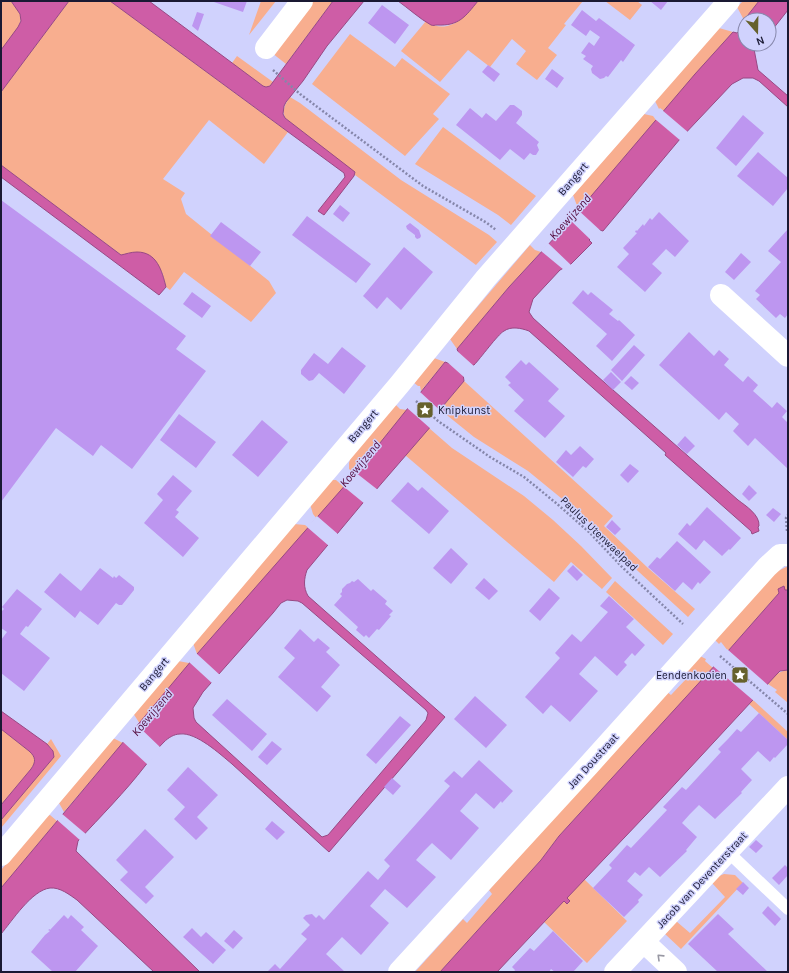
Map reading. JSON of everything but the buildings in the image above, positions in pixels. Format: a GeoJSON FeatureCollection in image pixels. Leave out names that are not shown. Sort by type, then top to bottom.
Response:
{"type":"FeatureCollection","features":[{"type":"Feature","properties":{"kind":"street"},"geometry":{"type":"LineString","coordinates":[[266,48],[302,1]]}},
{"type":"Feature","properties":{"kind":"street","name":"Bangert"},"geometry":{"type":"LineString","coordinates":[[1,855],[399,385],[514,246],[729,1]]}},
{"type":"Feature","properties":{"kind":"street"},"geometry":{"type":"LineString","coordinates":[[721,295],[788,356]]}},
{"type":"Feature","properties":{"kind":"street","name":"Jan Doustraat"},"geometry":{"type":"LineString","coordinates":[[399,972],[767,567],[780,555],[788,555]]}},
{"type":"Feature","properties":{"kind":"street","name":"Jacob van Deventerstraat"},"geometry":{"type":"LineString","coordinates":[[615,972],[788,787]]}},
{"type":"Feature","properties":{"kind":"street"},"geometry":{"type":"LineString","coordinates":[[644,942],[676,972]]}},
{"type":"Feature","properties":{"kind":"lane"},"geometry":{"type":"LineString","coordinates":[[728,852],[788,909]]}},
{"type":"Feature","properties":{"kind":"path"},"geometry":{"type":"LineString","coordinates":[[273,70],[300,94],[390,163],[423,186],[487,223],[514,246]]}},
{"type":"Feature","properties":{"kind":"path","name":"Paulus Utenwaelpad"},"geometry":{"type":"LineString","coordinates":[[412,398],[438,421],[490,457],[524,477],[556,502],[589,532],[622,567],[702,640]]}},
{"type":"Feature","properties":{"kind":"path"},"geometry":{"type":"LineString","coordinates":[[788,515],[786,518],[788,538]]}},
{"type":"Feature","properties":{"kind":"path"},"geometry":{"type":"LineString","coordinates":[[721,656],[788,714]]}},
{"type":"Feature","properties":{"kind":"shaded area"},"geometry":{"type":"Polygon","coordinates":[[[1,1],[11,1],[19,12],[21,19],[15,34],[1,50],[1,1]]]}},
{"type":"Feature","properties":{"kind":"shaded area"},"geometry":{"type":"Polygon","coordinates":[[[69,1],[110,1],[288,132],[264,164],[209,120],[163,179],[185,193],[181,199],[186,214],[269,281],[276,293],[251,322],[184,272],[170,290],[166,287],[162,272],[137,252],[121,255],[1,165],[1,92],[69,1]]]}},
{"type":"Feature","properties":{"kind":"shaded area"},"geometry":{"type":"Polygon","coordinates":[[[261,1],[276,1],[249,35],[261,1]]]}},
{"type":"Feature","properties":{"kind":"shaded area"},"geometry":{"type":"Polygon","coordinates":[[[313,1],[333,1],[286,64],[272,53],[313,1]]]}},
{"type":"Feature","properties":{"kind":"shaded area"},"geometry":{"type":"Polygon","coordinates":[[[478,1],[583,1],[564,24],[566,25],[548,48],[557,55],[537,80],[516,64],[526,51],[512,39],[490,67],[468,50],[440,82],[401,51],[426,21],[441,27],[448,26],[461,19],[478,1]]]}},
{"type":"Feature","properties":{"kind":"shaded area"},"geometry":{"type":"Polygon","coordinates":[[[605,1],[637,1],[642,5],[630,20],[605,1]]]}},
{"type":"Feature","properties":{"kind":"shaded area"},"geometry":{"type":"Polygon","coordinates":[[[743,1],[759,1],[750,12],[740,12],[737,7],[743,1]]]}},
{"type":"Feature","properties":{"kind":"shaded area"},"geometry":{"type":"Polygon","coordinates":[[[719,28],[733,32],[664,111],[660,108],[659,109],[655,101],[719,28]]]}},
{"type":"Feature","properties":{"kind":"shaded area"},"geometry":{"type":"Polygon","coordinates":[[[350,34],[395,67],[402,58],[450,94],[433,114],[439,119],[405,156],[312,84],[350,34]]]}},
{"type":"Feature","properties":{"kind":"shaded area"},"geometry":{"type":"Polygon","coordinates":[[[237,56],[273,82],[271,85],[266,87],[263,86],[232,63],[237,56]]]}},
{"type":"Feature","properties":{"kind":"shaded area"},"geometry":{"type":"Polygon","coordinates":[[[290,97],[401,180],[489,235],[497,242],[476,265],[355,175],[355,173],[285,118],[284,107],[290,97]]]}},
{"type":"Feature","properties":{"kind":"shaded area"},"geometry":{"type":"Polygon","coordinates":[[[644,114],[653,116],[656,120],[579,211],[573,195],[644,114]]]}},
{"type":"Feature","properties":{"kind":"shaded area"},"geometry":{"type":"Polygon","coordinates":[[[443,127],[536,196],[511,225],[498,215],[415,164],[443,127]]]}},
{"type":"Feature","properties":{"kind":"shaded area"},"geometry":{"type":"Polygon","coordinates":[[[530,245],[535,250],[541,252],[509,287],[457,349],[450,339],[530,245]]]}},
{"type":"Feature","properties":{"kind":"shaded area"},"geometry":{"type":"Polygon","coordinates":[[[434,358],[445,362],[421,391],[420,386],[413,382],[434,358]]]}},
{"type":"Feature","properties":{"kind":"shaded area"},"geometry":{"type":"Polygon","coordinates":[[[464,381],[613,516],[604,526],[648,568],[695,609],[688,617],[627,561],[595,527],[572,507],[528,471],[474,437],[443,412],[445,410],[443,406],[464,381]]]}},
{"type":"Feature","properties":{"kind":"shaded area"},"geometry":{"type":"Polygon","coordinates":[[[395,404],[400,409],[407,410],[355,474],[349,469],[351,456],[395,404]]]}},
{"type":"Feature","properties":{"kind":"shaded area"},"geometry":{"type":"Polygon","coordinates":[[[429,428],[452,448],[524,496],[581,546],[612,578],[602,589],[571,562],[554,582],[405,455],[429,428]]]}},
{"type":"Feature","properties":{"kind":"shaded area"},"geometry":{"type":"Polygon","coordinates":[[[331,480],[336,480],[344,487],[317,519],[313,514],[310,504],[331,480]]]}},
{"type":"Feature","properties":{"kind":"shaded area"},"geometry":{"type":"Polygon","coordinates":[[[294,524],[305,525],[309,528],[197,654],[193,643],[294,524]]]}},
{"type":"Feature","properties":{"kind":"shaded area"},"geometry":{"type":"Polygon","coordinates":[[[788,566],[788,590],[779,593],[728,651],[721,642],[719,644],[715,640],[776,572],[788,566]]]}},
{"type":"Feature","properties":{"kind":"shaded area"},"geometry":{"type":"Polygon","coordinates":[[[615,581],[673,634],[663,645],[606,592],[615,581]]]}},
{"type":"Feature","properties":{"kind":"shaded area"},"geometry":{"type":"Polygon","coordinates":[[[700,656],[706,659],[705,661],[713,668],[559,836],[541,860],[440,972],[415,972],[463,919],[467,923],[492,894],[489,890],[667,692],[671,695],[687,678],[684,674],[700,656]]]}},
{"type":"Feature","properties":{"kind":"shaded area"},"geometry":{"type":"Polygon","coordinates":[[[178,661],[190,664],[140,724],[133,713],[178,661]]]}},
{"type":"Feature","properties":{"kind":"shaded area"},"geometry":{"type":"Polygon","coordinates":[[[788,670],[788,703],[775,692],[777,690],[768,684],[778,673],[788,670]]]}},
{"type":"Feature","properties":{"kind":"shaded area"},"geometry":{"type":"Polygon","coordinates":[[[753,700],[788,732],[788,740],[749,704],[753,700]]]}},
{"type":"Feature","properties":{"kind":"shaded area"},"geometry":{"type":"Polygon","coordinates":[[[1,729],[33,755],[34,764],[1,805],[1,729]]]}},
{"type":"Feature","properties":{"kind":"shaded area"},"geometry":{"type":"Polygon","coordinates":[[[113,738],[123,743],[64,812],[59,803],[113,738]]]}},
{"type":"Feature","properties":{"kind":"shaded area"},"geometry":{"type":"Polygon","coordinates":[[[51,739],[61,756],[1,828],[1,820],[54,757],[52,749],[47,744],[51,739]]]}},
{"type":"Feature","properties":{"kind":"shaded area"},"geometry":{"type":"Polygon","coordinates":[[[50,815],[57,821],[1,888],[1,870],[47,816],[50,815]]]}},
{"type":"Feature","properties":{"kind":"shaded area"},"geometry":{"type":"Polygon","coordinates":[[[724,874],[735,875],[743,883],[681,949],[665,934],[676,921],[690,933],[725,897],[712,883],[719,876],[724,874]]]}},
{"type":"Feature","properties":{"kind":"shaded area"},"geometry":{"type":"Polygon","coordinates":[[[584,879],[627,921],[587,963],[544,922],[564,901],[568,904],[570,901],[567,898],[584,879]]]}},
{"type":"Feature","properties":{"kind":"water"},"geometry":{"type":"Polygon","coordinates":[[[11,1],[69,1],[1,92],[1,50],[21,21],[20,14],[11,1]]]}},
{"type":"Feature","properties":{"kind":"water"},"geometry":{"type":"Polygon","coordinates":[[[110,1],[149,1],[266,87],[270,86],[333,1],[364,1],[327,46],[284,106],[283,114],[285,118],[355,172],[354,176],[324,215],[318,211],[345,177],[344,173],[110,1]]]}},
{"type":"Feature","properties":{"kind":"water"},"geometry":{"type":"Polygon","coordinates":[[[398,1],[478,1],[465,16],[456,22],[445,25],[431,25],[398,1]]]}},
{"type":"Feature","properties":{"kind":"water"},"geometry":{"type":"Polygon","coordinates":[[[759,1],[788,1],[788,10],[777,24],[777,12],[750,12],[759,1]]]}},
{"type":"Feature","properties":{"kind":"water","name":"Koewijzend"},"geometry":{"type":"Polygon","coordinates":[[[733,32],[737,33],[737,52],[755,52],[758,70],[788,96],[788,107],[759,81],[753,78],[743,78],[732,84],[680,139],[603,231],[599,230],[589,240],[592,243],[571,264],[560,270],[533,299],[529,312],[533,318],[588,368],[752,511],[759,522],[759,531],[752,534],[751,531],[665,455],[666,453],[529,331],[516,328],[507,329],[501,333],[474,365],[470,366],[463,374],[464,381],[443,406],[445,410],[375,491],[367,498],[307,570],[304,583],[308,596],[445,717],[329,852],[208,744],[193,736],[180,734],[171,736],[161,745],[113,804],[78,841],[76,851],[200,972],[154,972],[77,900],[65,892],[54,888],[43,890],[29,900],[1,934],[1,888],[197,654],[355,474],[445,362],[451,364],[459,355],[457,349],[509,287],[569,222],[695,74],[733,32]],[[287,600],[281,603],[203,692],[193,708],[196,722],[322,837],[328,835],[426,720],[428,713],[302,603],[287,600]]]}},
{"type":"Feature","properties":{"kind":"water"},"geometry":{"type":"Polygon","coordinates":[[[1,165],[121,255],[137,252],[149,255],[158,264],[166,287],[159,295],[1,177],[1,165]]]}},
{"type":"Feature","properties":{"kind":"water"},"geometry":{"type":"Polygon","coordinates":[[[784,586],[785,590],[788,590],[788,670],[780,671],[777,674],[567,898],[570,901],[567,904],[564,901],[497,972],[440,972],[541,860],[559,836],[728,651],[779,593],[778,589],[784,586]]]}},
{"type":"Feature","properties":{"kind":"water"},"geometry":{"type":"Polygon","coordinates":[[[1,711],[47,744],[53,751],[54,757],[1,820],[1,805],[31,769],[34,764],[34,760],[33,755],[29,751],[1,729],[1,711]]]}},
{"type":"Feature","properties":{"kind":"pier"},"geometry":{"type":"Polygon","coordinates":[[[662,110],[689,133],[681,141],[655,119],[662,110]]]}},
{"type":"Feature","properties":{"kind":"pier"},"geometry":{"type":"Polygon","coordinates":[[[577,209],[602,232],[600,232],[592,240],[593,242],[569,219],[577,209]]]}},
{"type":"Feature","properties":{"kind":"pier"},"geometry":{"type":"Polygon","coordinates":[[[548,243],[572,266],[564,270],[541,251],[548,243]]]}},
{"type":"Feature","properties":{"kind":"pier"},"geometry":{"type":"Polygon","coordinates":[[[456,350],[475,367],[471,368],[465,374],[465,378],[446,361],[450,361],[457,354],[456,350]]]}},
{"type":"Feature","properties":{"kind":"pier","name":"Knipkunst"},"geometry":{"type":"Polygon","coordinates":[[[419,391],[444,414],[431,429],[406,407],[419,391]]]}},
{"type":"Feature","properties":{"kind":"pier"},"geometry":{"type":"Polygon","coordinates":[[[355,472],[378,490],[365,504],[343,486],[355,472]]]}},
{"type":"Feature","properties":{"kind":"pier"},"geometry":{"type":"Polygon","coordinates":[[[317,516],[339,535],[329,546],[307,527],[317,516]]]}},
{"type":"Feature","properties":{"kind":"pier","name":"Eendenkooien"},"geometry":{"type":"Polygon","coordinates":[[[727,649],[769,686],[754,701],[713,666],[727,649]]]}},
{"type":"Feature","properties":{"kind":"pier"},"geometry":{"type":"Polygon","coordinates":[[[196,653],[221,676],[213,684],[189,662],[196,653]]]}},
{"type":"Feature","properties":{"kind":"pier"},"geometry":{"type":"Polygon","coordinates":[[[137,725],[161,748],[148,765],[122,741],[137,725]]]}},
{"type":"Feature","properties":{"kind":"pier"},"geometry":{"type":"Polygon","coordinates":[[[61,813],[87,835],[81,841],[56,819],[61,813]]]}},
{"type":"Feature","properties":{"kind":"place","name":"Knipkunst"},"geometry":{"type":"Point","coordinates":[425,410]}},
{"type":"Feature","properties":{"kind":"place","name":"Eendenkooien"},"geometry":{"type":"Point","coordinates":[740,675]}}]}
